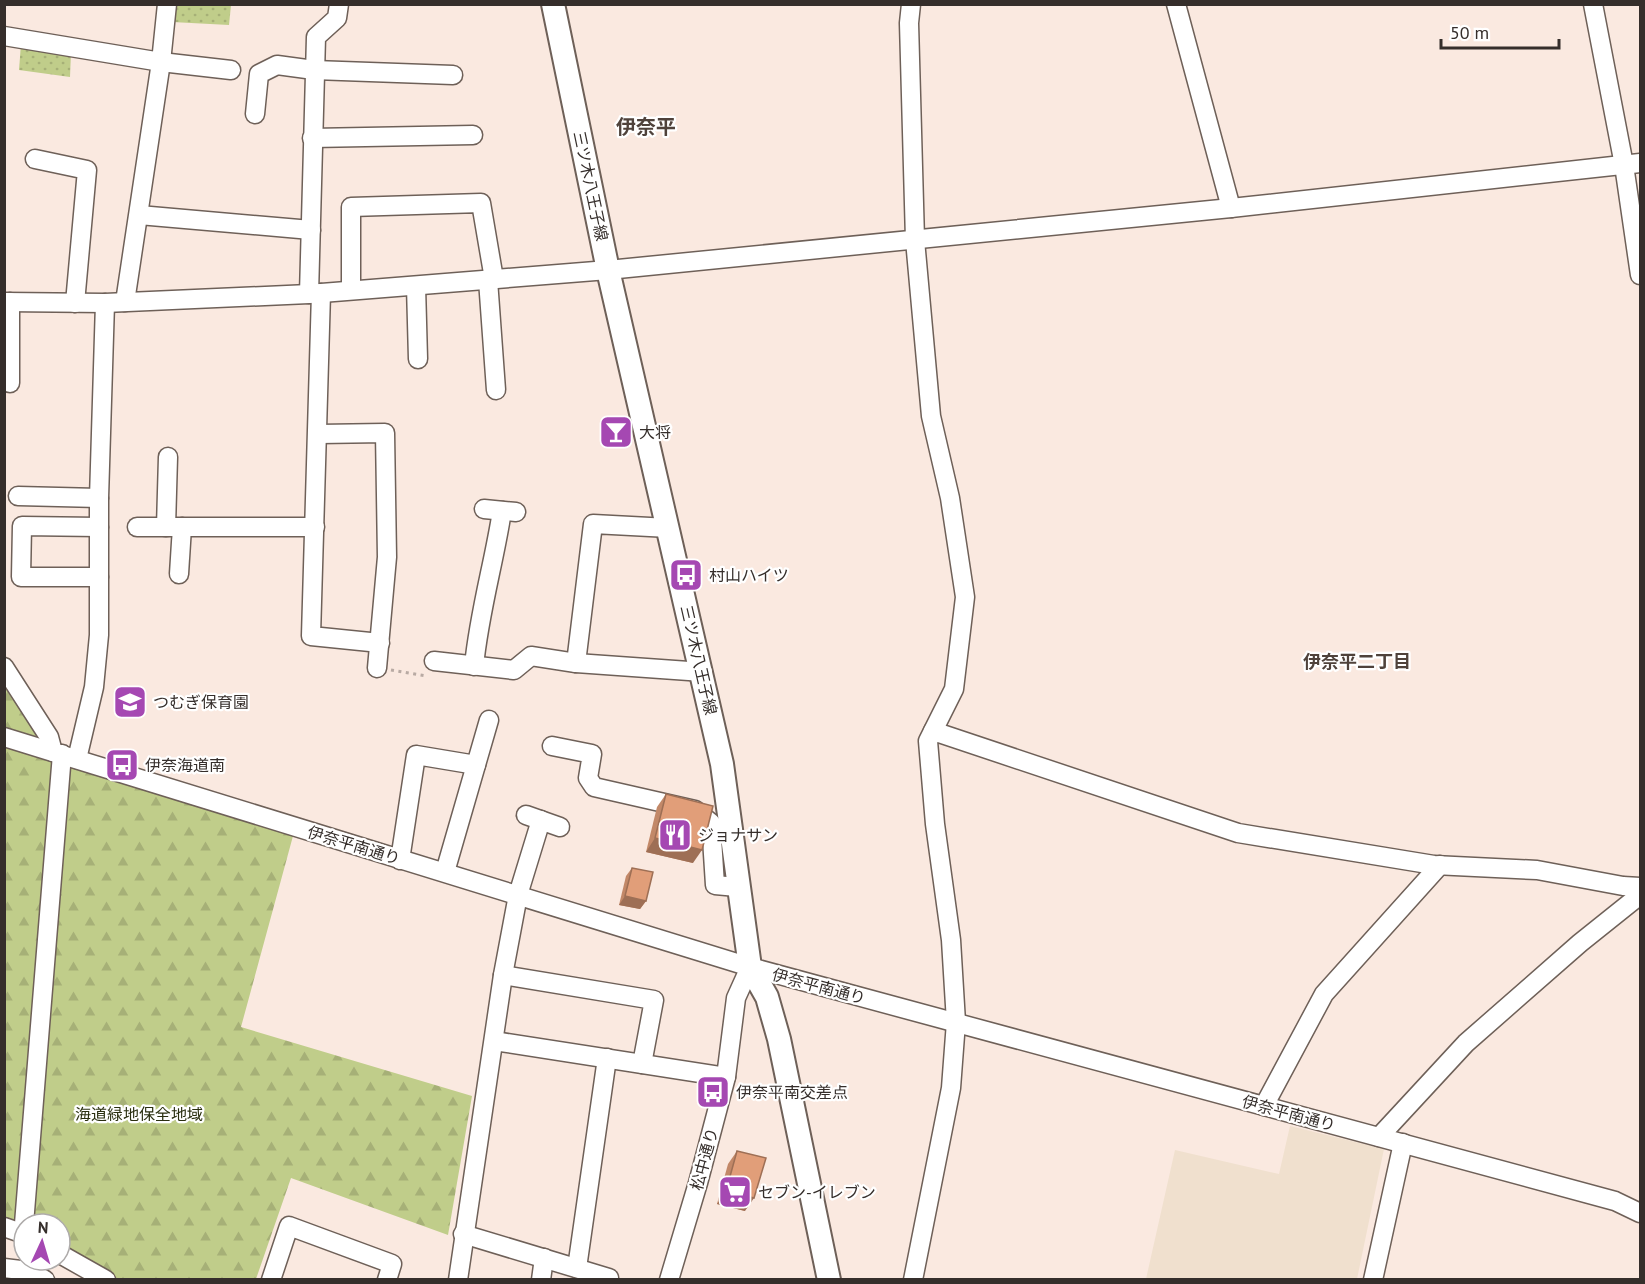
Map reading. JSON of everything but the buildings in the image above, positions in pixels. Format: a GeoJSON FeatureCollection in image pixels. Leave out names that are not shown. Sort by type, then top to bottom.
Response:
{"type":"FeatureCollection","features":[{"type":"Feature","properties":{"kind":"main road","name":"三ツ木八王子線"},"geometry":{"type":"LineString","coordinates":[[553,4],[608,270],[703,672],[722,764],[737,886],[750,967],[767,997],[779,1039],[829,1280]]}},
{"type":"Feature","properties":{"kind":"street"},"geometry":{"type":"LineString","coordinates":[[125,302],[161,62],[167,4]]}},
{"type":"Feature","properties":{"kind":"street"},"geometry":{"type":"LineString","coordinates":[[339,4],[337,18],[316,37],[314,70],[311,230],[319,434],[311,636],[380,643]]}},
{"type":"Feature","properties":{"kind":"street"},"geometry":{"type":"LineString","coordinates":[[910,4],[915,240],[931,416],[950,498],[965,597],[954,689],[928,741],[934,824],[951,940],[956,1022],[951,1088],[913,1280]]}},
{"type":"Feature","properties":{"kind":"street"},"geometry":{"type":"LineString","coordinates":[[1176,4],[1231,208]]}},
{"type":"Feature","properties":{"kind":"street"},"geometry":{"type":"LineString","coordinates":[[1593,4],[1632,164],[1641,275]]}},
{"type":"Feature","properties":{"kind":"street"},"geometry":{"type":"LineString","coordinates":[[4,36],[161,62],[231,70]]}},
{"type":"Feature","properties":{"kind":"street"},"geometry":{"type":"LineString","coordinates":[[255,114],[259,74],[277,65],[314,70],[453,75]]}},
{"type":"Feature","properties":{"kind":"street"},"geometry":{"type":"LineString","coordinates":[[312,138],[473,135]]}},
{"type":"Feature","properties":{"kind":"street"},"geometry":{"type":"LineString","coordinates":[[35,159],[87,170],[75,303]]}},
{"type":"Feature","properties":{"kind":"street"},"geometry":{"type":"LineString","coordinates":[[10,383],[7,302],[105,303],[315,293],[608,270],[1231,208],[1632,164]]}},
{"type":"Feature","properties":{"kind":"street"},"geometry":{"type":"LineString","coordinates":[[351,290],[351,207],[481,203],[491,279],[496,390]]}},
{"type":"Feature","properties":{"kind":"street"},"geometry":{"type":"LineString","coordinates":[[139,215],[311,230]]}},
{"type":"Feature","properties":{"kind":"street"},"geometry":{"type":"LineString","coordinates":[[416,286],[418,359]]}},
{"type":"Feature","properties":{"kind":"street"},"geometry":{"type":"LineString","coordinates":[[25,1212],[64,755],[94,687],[99,635],[99,498],[105,303]]}},
{"type":"Feature","properties":{"kind":"street"},"geometry":{"type":"LineString","coordinates":[[319,434],[385,433],[387,557],[377,668]]}},
{"type":"Feature","properties":{"kind":"street"},"geometry":{"type":"LineString","coordinates":[[168,457],[179,574]]}},
{"type":"Feature","properties":{"kind":"street"},"geometry":{"type":"LineString","coordinates":[[18,496],[99,498]]}},
{"type":"Feature","properties":{"kind":"street"},"geometry":{"type":"LineString","coordinates":[[474,666],[478,625],[494,560],[501,511]]}},
{"type":"Feature","properties":{"kind":"street"},"geometry":{"type":"LineString","coordinates":[[576,663],[593,524],[669,528]]}},
{"type":"Feature","properties":{"kind":"street"},"geometry":{"type":"LineString","coordinates":[[99,527],[22,526],[21,577],[99,577]]}},
{"type":"Feature","properties":{"kind":"street"},"geometry":{"type":"LineString","coordinates":[[137,526],[315,527]]}},
{"type":"Feature","properties":{"kind":"street"},"geometry":{"type":"LineString","coordinates":[[434,661],[514,670],[531,656],[576,663],[703,672]]}},
{"type":"Feature","properties":{"kind":"street"},"geometry":{"type":"LineString","coordinates":[[4,667],[64,755]]}},
{"type":"Feature","properties":{"kind":"street"},"geometry":{"type":"LineString","coordinates":[[444,872],[489,720]]}},
{"type":"Feature","properties":{"kind":"street"},"geometry":{"type":"LineString","coordinates":[[933,731],[1238,833],[1440,865],[1537,870],[1623,886],[1641,887]]}},
{"type":"Feature","properties":{"kind":"street","name":"伊奈平南通り"},"geometry":{"type":"LineString","coordinates":[[4,737],[750,967],[1615,1201],[1641,1213]]}},
{"type":"Feature","properties":{"kind":"street"},"geometry":{"type":"LineString","coordinates":[[552,746],[592,754],[588,778],[594,787],[696,810],[711,823],[715,885],[737,886]]}},
{"type":"Feature","properties":{"kind":"street"},"geometry":{"type":"LineString","coordinates":[[400,860],[417,755],[476,765]]}},
{"type":"Feature","properties":{"kind":"street"},"geometry":{"type":"LineString","coordinates":[[458,1280],[503,975],[534,818],[560,827]]}},
{"type":"Feature","properties":{"kind":"street"},"geometry":{"type":"LineString","coordinates":[[1264,1106],[1324,994],[1440,865]]}},
{"type":"Feature","properties":{"kind":"street"},"geometry":{"type":"LineString","coordinates":[[1379,1137],[1466,1043],[1580,943],[1641,895]]}},
{"type":"Feature","properties":{"kind":"street","name":"松中通り"},"geometry":{"type":"LineString","coordinates":[[669,1280],[699,1184],[726,1077],[736,998],[750,967]]}},
{"type":"Feature","properties":{"kind":"street"},"geometry":{"type":"LineString","coordinates":[[503,975],[654,1000],[642,1064]]}},
{"type":"Feature","properties":{"kind":"street"},"geometry":{"type":"LineString","coordinates":[[494,1041],[726,1077]]}},
{"type":"Feature","properties":{"kind":"street"},"geometry":{"type":"LineString","coordinates":[[577,1268],[608,1058]]}},
{"type":"Feature","properties":{"kind":"street"},"geometry":{"type":"LineString","coordinates":[[1373,1280],[1403,1143]]}},
{"type":"Feature","properties":{"kind":"street"},"geometry":{"type":"LineString","coordinates":[[271,1280],[289,1226],[392,1264],[387,1280]]}},
{"type":"Feature","properties":{"kind":"street"},"geometry":{"type":"LineString","coordinates":[[463,1234],[609,1278]]}},
{"type":"Feature","properties":{"kind":"street"},"geometry":{"type":"LineString","coordinates":[[541,1280],[544,1258]]}},
{"type":"Feature","properties":{"kind":"street"},"geometry":{"type":"LineString","coordinates":[[72,1261],[106,1280]]}},
{"type":"Feature","properties":{"kind":"street"},"geometry":{"type":"LineString","coordinates":[[4,1268],[29,1271],[45,1280]]}},
{"type":"Feature","properties":{"kind":"path"},"geometry":{"type":"LineString","coordinates":[[377,668],[431,677],[434,661]]}},
{"type":"Feature","properties":{"kind":"shaded area"},"geometry":{"type":"Polygon","coordinates":[[[1290,1126],[1384,1149],[1357,1279],[1146,1279],[1175,1150],[1279,1174],[1290,1126]]]}},
{"type":"Feature","properties":{"kind":"green space"},"geometry":{"type":"Polygon","coordinates":[[[173,5],[231,5],[229,25],[172,22],[173,5]]]}},
{"type":"Feature","properties":{"kind":"green space"},"geometry":{"type":"Polygon","coordinates":[[[21,44],[71,52],[70,77],[19,70],[21,44]]]}},
{"type":"Feature","properties":{"kind":"green space","name":"海道緑地保全地域"},"geometry":{"type":"Polygon","coordinates":[[[4,680],[51,758],[77,764],[293,836],[241,1027],[472,1096],[448,1235],[291,1178],[256,1279],[120,1280],[72,1253],[72,1212],[12,1212],[12,1222],[5,1222],[4,680]]]}},
{"type":"Feature","properties":{"kind":"place","name":"大将"},"geometry":{"type":"Point","coordinates":[616,432]}},
{"type":"Feature","properties":{"kind":"place","name":"村山ハイツ"},"geometry":{"type":"Point","coordinates":[686,575]}},
{"type":"Feature","properties":{"kind":"place","name":"つむぎ保育園"},"geometry":{"type":"Point","coordinates":[130,702]}},
{"type":"Feature","properties":{"kind":"place","name":"伊奈海道南"},"geometry":{"type":"Point","coordinates":[122,765]}},
{"type":"Feature","properties":{"kind":"place","name":"ジョナサン"},"geometry":{"type":"Point","coordinates":[675,835]}},
{"type":"Feature","properties":{"kind":"place","name":"伊奈平南交差点"},"geometry":{"type":"Point","coordinates":[713,1092]}},
{"type":"Feature","properties":{"kind":"place","name":"セブン-イレブン"},"geometry":{"type":"Point","coordinates":[735,1192]}},
{"type":"Feature","properties":{"kind":"district","name":"伊奈平"},"geometry":{"type":"Point","coordinates":[646,127]}},
{"type":"Feature","properties":{"kind":"district","name":"伊奈平二丁目"},"geometry":{"type":"Point","coordinates":[1357,661]}}]}
